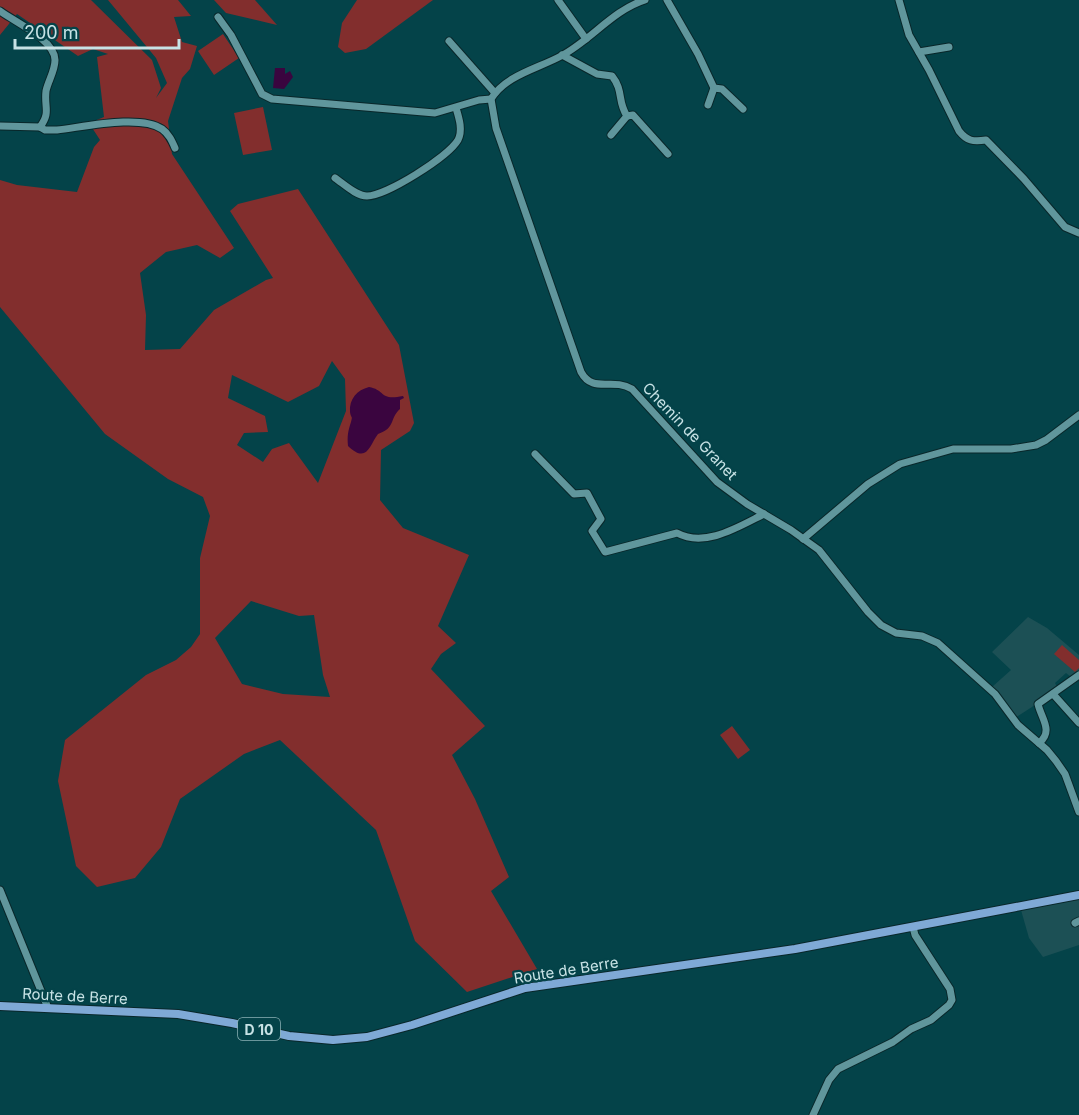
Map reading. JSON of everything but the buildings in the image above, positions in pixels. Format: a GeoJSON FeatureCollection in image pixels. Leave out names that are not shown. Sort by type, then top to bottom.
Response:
{"type":"FeatureCollection","features":[{"type":"Feature","properties":{"kind":"main road","name":"Route de Berre"},"geometry":{"type":"LineString","coordinates":[[0,1006],[178,1014],[290,1036],[333,1040],[367,1036],[412,1025],[525,988],[795,949],[1079,893]]}},
{"type":"Feature","properties":{"kind":"street"},"geometry":{"type":"LineString","coordinates":[[558,0],[586,39]]}},
{"type":"Feature","properties":{"kind":"street"},"geometry":{"type":"LineString","coordinates":[[218,17],[231,35],[262,94],[273,99],[435,113],[493,96],[510,80],[562,55],[625,10],[645,0]]}},
{"type":"Feature","properties":{"kind":"street"},"geometry":{"type":"LineString","coordinates":[[667,0],[698,54],[714,88],[708,105]]}},
{"type":"Feature","properties":{"kind":"street"},"geometry":{"type":"LineString","coordinates":[[899,0],[909,35],[929,69],[959,131],[966,139],[974,142],[986,140],[1024,179],[1065,227],[1079,233]]}},
{"type":"Feature","properties":{"kind":"street"},"geometry":{"type":"LineString","coordinates":[[0,11],[44,40],[54,52],[55,62],[46,91],[47,117],[40,127]]}},
{"type":"Feature","properties":{"kind":"street"},"geometry":{"type":"LineString","coordinates":[[449,41],[490,85],[493,96]]}},
{"type":"Feature","properties":{"kind":"street"},"geometry":{"type":"LineString","coordinates":[[919,52],[949,46]]}},
{"type":"Feature","properties":{"kind":"street"},"geometry":{"type":"LineString","coordinates":[[562,55],[597,74],[612,76],[619,85],[622,108],[627,116]]}},
{"type":"Feature","properties":{"kind":"street"},"geometry":{"type":"LineString","coordinates":[[714,88],[722,89],[743,109]]}},
{"type":"Feature","properties":{"kind":"street","name":"Chemin de Granet"},"geometry":{"type":"LineString","coordinates":[[493,96],[496,128],[585,379],[594,385],[616,383],[624,384],[632,389],[717,482],[826,557],[868,612],[881,625],[896,633],[922,636],[938,643],[995,694],[1018,725],[1056,761],[1065,774],[1079,812]]}},
{"type":"Feature","properties":{"kind":"street"},"geometry":{"type":"LineString","coordinates":[[335,178],[360,195],[369,196],[379,194],[423,170],[440,158],[457,141],[460,131],[456,108]]}},
{"type":"Feature","properties":{"kind":"street"},"geometry":{"type":"LineString","coordinates":[[611,135],[627,116],[633,115],[668,154]]}},
{"type":"Feature","properties":{"kind":"street"},"geometry":{"type":"LineString","coordinates":[[0,126],[40,127],[45,130],[57,130],[140,121],[163,130],[170,136],[176,148]]}},
{"type":"Feature","properties":{"kind":"street"},"geometry":{"type":"LineString","coordinates":[[803,539],[868,484],[900,464],[953,449],[1011,449],[1036,445],[1079,414]]}},
{"type":"Feature","properties":{"kind":"street"},"geometry":{"type":"LineString","coordinates":[[535,454],[574,494],[587,493],[601,519],[592,531],[605,552],[677,533],[687,538],[720,536],[764,514]]}},
{"type":"Feature","properties":{"kind":"street"},"geometry":{"type":"LineString","coordinates":[[1039,743],[1044,739],[1047,725],[1038,705],[1079,675]]}},
{"type":"Feature","properties":{"kind":"street"},"geometry":{"type":"LineString","coordinates":[[1053,694],[1079,723]]}},
{"type":"Feature","properties":{"kind":"street"},"geometry":{"type":"LineString","coordinates":[[0,890],[48,1008]]}},
{"type":"Feature","properties":{"kind":"street"},"geometry":{"type":"LineString","coordinates":[[813,1115],[829,1080],[838,1069],[931,1020],[952,1000],[950,989],[915,935],[913,927]]}},
{"type":"Feature","properties":{"kind":"shaded area"},"geometry":{"type":"Polygon","coordinates":[[[0,0],[91,0],[152,60],[161,88],[156,98],[167,83],[156,58],[108,0],[178,0],[191,16],[174,17],[182,42],[197,46],[190,69],[182,78],[168,121],[172,154],[234,248],[220,258],[197,245],[166,252],[140,273],[146,315],[145,350],[180,349],[214,310],[273,278],[230,211],[238,204],[298,189],[399,345],[414,423],[410,431],[381,450],[380,500],[403,528],[469,555],[438,626],[456,643],[441,654],[431,669],[485,726],[452,755],[475,799],[509,877],[491,891],[537,969],[467,992],[415,941],[376,830],[280,740],[244,754],[180,799],[161,847],[135,878],[97,887],[76,866],[58,781],[65,740],[146,675],[176,660],[191,647],[200,634],[200,558],[210,516],[203,497],[168,479],[105,434],[0,307],[0,180],[17,185],[77,192],[94,147],[100,140],[89,123],[104,117],[97,57],[108,54],[93,49],[78,56],[17,14],[0,35],[0,0]],[[332,361],[319,386],[288,402],[232,375],[228,398],[265,416],[268,432],[244,433],[237,445],[263,462],[272,449],[289,443],[318,483],[346,411],[345,379],[332,361]],[[251,601],[215,638],[242,684],[283,694],[330,697],[323,675],[314,615],[299,616],[251,601]]]}},
{"type":"Feature","properties":{"kind":"shaded area"},"geometry":{"type":"Polygon","coordinates":[[[214,0],[255,0],[277,25],[226,13],[214,0]]]}},
{"type":"Feature","properties":{"kind":"shaded area"},"geometry":{"type":"Polygon","coordinates":[[[357,0],[433,0],[366,49],[345,53],[338,47],[342,23],[357,0]]]}},
{"type":"Feature","properties":{"kind":"shaded area"},"geometry":{"type":"Polygon","coordinates":[[[223,34],[239,58],[214,75],[198,51],[223,34]]]}},
{"type":"Feature","properties":{"kind":"shaded area"},"geometry":{"type":"Polygon","coordinates":[[[275,68],[285,68],[285,74],[290,71],[293,77],[284,89],[273,88],[275,68]]]}},
{"type":"Feature","properties":{"kind":"shaded area"},"geometry":{"type":"Polygon","coordinates":[[[263,107],[272,150],[243,155],[234,113],[263,107]]]}},
{"type":"Feature","properties":{"kind":"shaded area"},"geometry":{"type":"Polygon","coordinates":[[[369,387],[386,396],[403,396],[404,398],[400,400],[400,409],[390,426],[378,434],[367,451],[359,453],[348,446],[352,418],[350,407],[355,396],[361,390],[369,387]]]}},
{"type":"Feature","properties":{"kind":"shaded area"},"geometry":{"type":"Polygon","coordinates":[[[1028,617],[1047,628],[1079,655],[1079,673],[1071,677],[1066,673],[1055,683],[1057,687],[1015,718],[992,687],[1011,670],[992,652],[1028,617]]]}},
{"type":"Feature","properties":{"kind":"shaded area"},"geometry":{"type":"Polygon","coordinates":[[[1062,645],[1079,660],[1079,668],[1075,672],[1054,654],[1062,645]]]}},
{"type":"Feature","properties":{"kind":"shaded area"},"geometry":{"type":"Polygon","coordinates":[[[732,726],[750,750],[738,759],[720,735],[732,726]]]}},
{"type":"Feature","properties":{"kind":"shaded area"},"geometry":{"type":"Polygon","coordinates":[[[1079,898],[1079,945],[1043,957],[1029,938],[1021,910],[1079,898]]]}}]}
